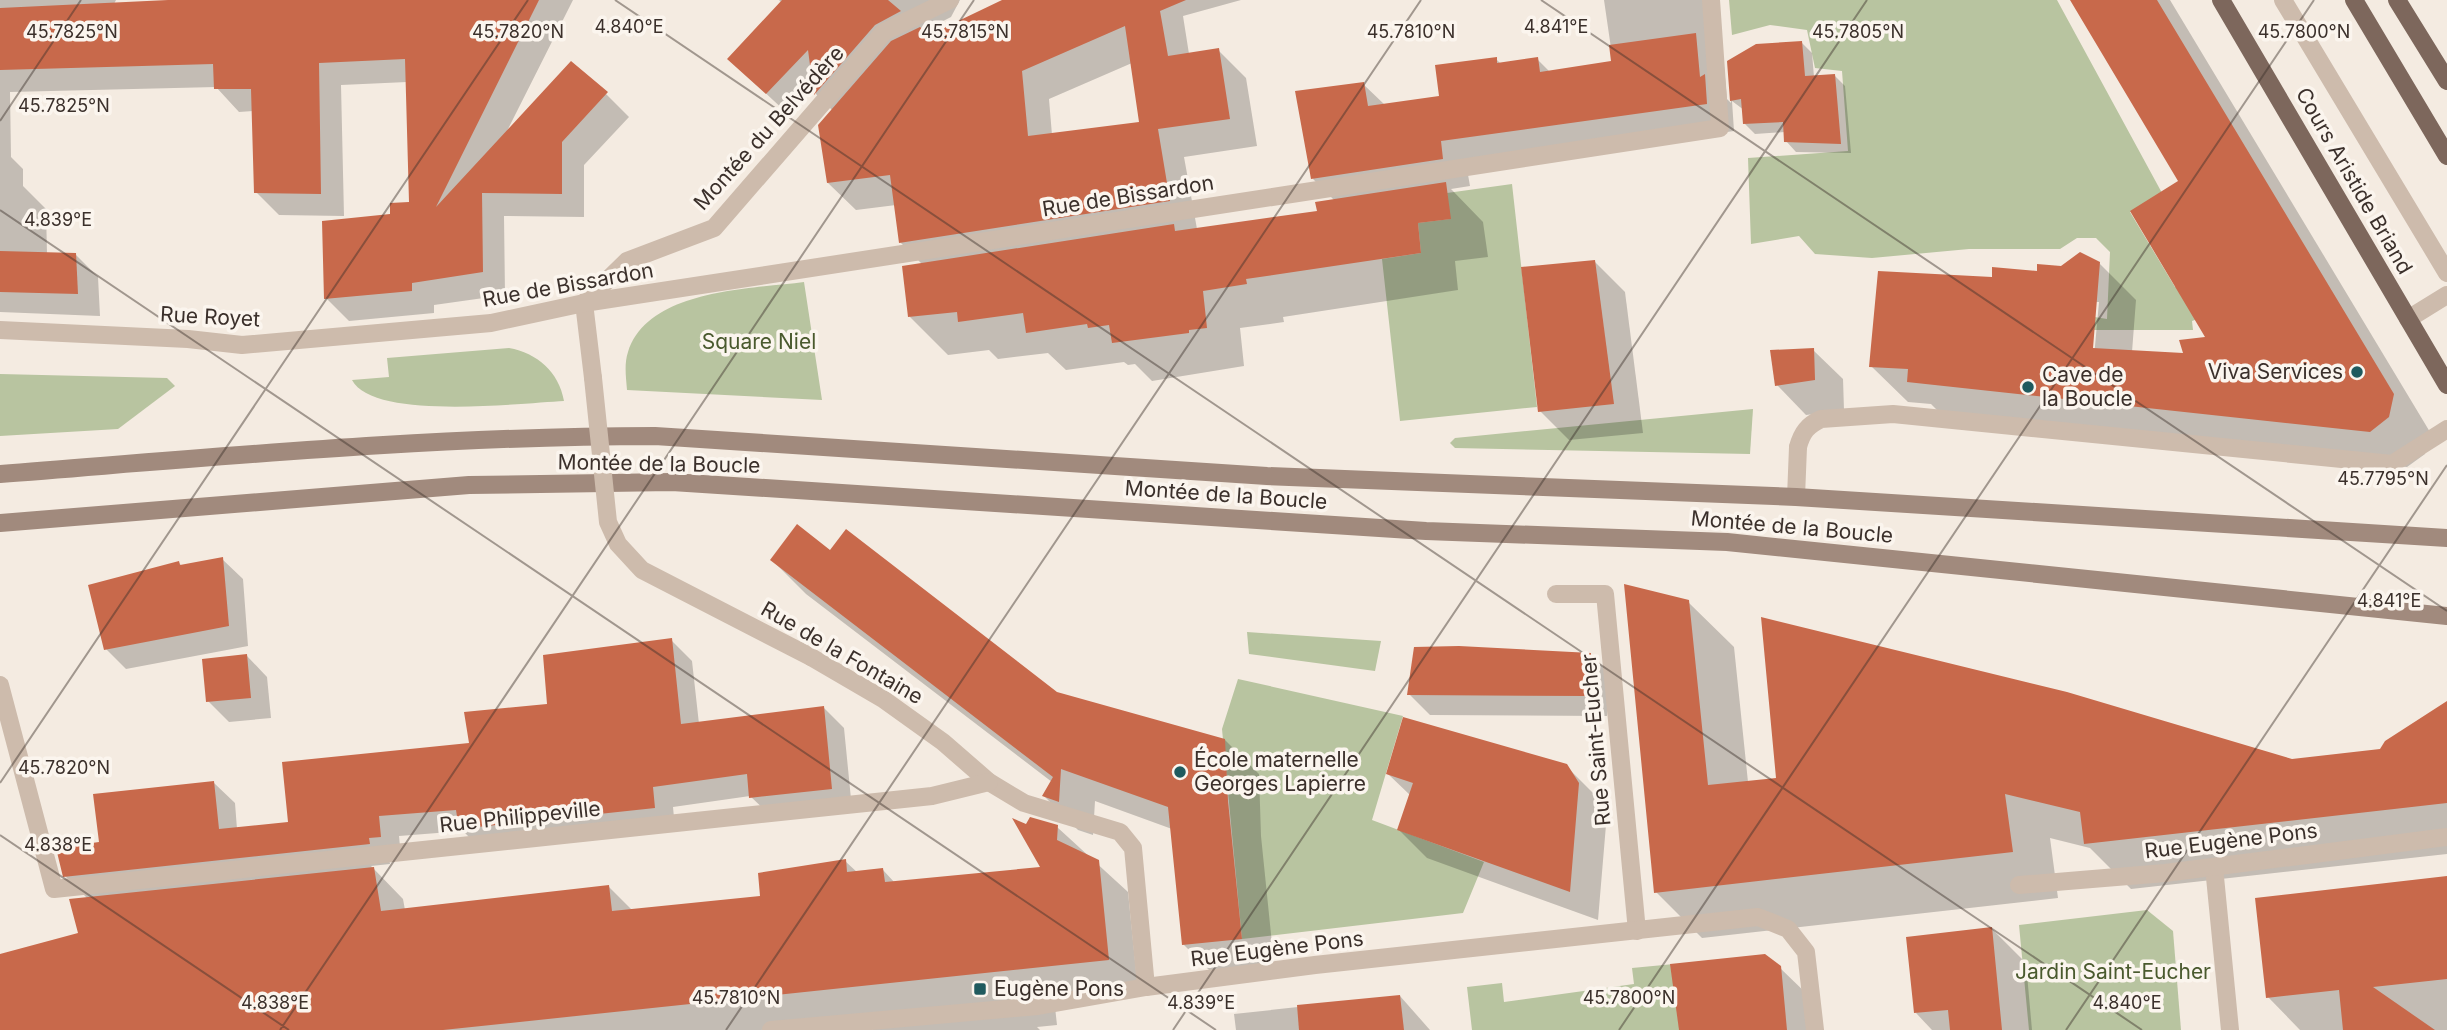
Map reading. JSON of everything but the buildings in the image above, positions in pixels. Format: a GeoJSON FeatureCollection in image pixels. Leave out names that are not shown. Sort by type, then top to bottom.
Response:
{"type":"FeatureCollection","features":[{"type":"Feature","properties":{"kind":"main road","name":"Cours Aristide Briand"},"geometry":{"type":"LineString","coordinates":[[2221,0],[2447,385]]}},
{"type":"Feature","properties":{"kind":"main road"},"geometry":{"type":"LineString","coordinates":[[2354,0],[2447,156]]}},
{"type":"Feature","properties":{"kind":"main road"},"geometry":{"type":"LineString","coordinates":[[2397,0],[2447,82]]}},
{"type":"Feature","properties":{"kind":"main road","name":"Montée de la Boucle"},"geometry":{"type":"LineString","coordinates":[[0,474],[560,436],[655,436],[1267,476],[1796,497],[2447,538]]}},
{"type":"Feature","properties":{"kind":"main road","name":"Montée de la Boucle"},"geometry":{"type":"LineString","coordinates":[[0,523],[469,485],[672,482],[1426,531],[1727,542],[2447,616]]}},
{"type":"Feature","properties":{"kind":"street","name":"Montée du Belvédère"},"geometry":{"type":"LineString","coordinates":[[584,303],[627,261],[714,228],[884,32],[950,0]]}},
{"type":"Feature","properties":{"kind":"street","name":"Rue de Bissardon"},"geometry":{"type":"LineString","coordinates":[[418,330],[491,323],[584,303],[1720,128],[1711,0]]}},
{"type":"Feature","properties":{"kind":"street"},"geometry":{"type":"LineString","coordinates":[[2283,0],[2447,273]]}},
{"type":"Feature","properties":{"kind":"street"},"geometry":{"type":"LineString","coordinates":[[2408,318],[2447,295]]}},
{"type":"Feature","properties":{"kind":"street","name":"Rue de la Fontaine"},"geometry":{"type":"LineString","coordinates":[[584,303],[608,522],[618,544],[642,570],[811,657],[883,699],[943,742],[989,782],[1024,803],[1120,832],[1133,848],[1146,988]]}},
{"type":"Feature","properties":{"kind":"street","name":"Rue Royet"},"geometry":{"type":"LineString","coordinates":[[0,330],[188,339],[242,345],[418,330]]}},
{"type":"Feature","properties":{"kind":"street","name":"Montée de la Boucle"},"geometry":{"type":"LineString","coordinates":[[1796,497],[1801,435],[1810,424],[1821,419],[1893,414],[2392,464],[2447,429]]}},
{"type":"Feature","properties":{"kind":"street","name":"Rue Saint-Eucher"},"geometry":{"type":"LineString","coordinates":[[1556,594],[1605,594],[1637,931]]}},
{"type":"Feature","properties":{"kind":"street","name":"Rue Philippeville"},"geometry":{"type":"LineString","coordinates":[[0,685],[54,889],[932,796],[989,782]]}},
{"type":"Feature","properties":{"kind":"street","name":"Rue Eugène Pons"},"geometry":{"type":"LineString","coordinates":[[2019,885],[2214,867],[2447,837]]}},
{"type":"Feature","properties":{"kind":"street"},"geometry":{"type":"LineString","coordinates":[[2214,867],[2230,1030]]}},
{"type":"Feature","properties":{"kind":"street","name":"Rue Eugène Pons"},"geometry":{"type":"LineString","coordinates":[[771,1030],[1038,1006],[1315,965],[1758,917],[1788,929],[1806,952],[1815,1030]]}},
{"type":"Feature","properties":{"kind":"green space"},"geometry":{"type":"Polygon","coordinates":[[[1729,0],[2057,0],[2162,193],[2130,212],[2175,287],[2191,285],[2209,315],[2192,321],[2193,330],[2068,330],[2070,313],[2107,319],[2110,252],[2096,238],[2077,238],[2060,249],[1969,249],[1872,258],[1815,254],[1799,236],[1751,244],[1748,158],[1848,151],[1842,71],[1815,68],[1807,30],[1770,25],[1732,35],[1729,0]]]}},
{"type":"Feature","properties":{"kind":"green space"},"geometry":{"type":"Polygon","coordinates":[[[1512,184],[1537,407],[1400,421],[1382,259],[1421,253],[1418,223],[1450,219],[1447,193],[1512,184]]]}},
{"type":"Feature","properties":{"kind":"green space","name":"Square Niel"},"geometry":{"type":"Polygon","coordinates":[[[804,282],[822,400],[627,390],[628,352],[639,331],[656,315],[704,296],[804,282]]]}},
{"type":"Feature","properties":{"kind":"green space"},"geometry":{"type":"Polygon","coordinates":[[[509,348],[529,354],[545,366],[557,381],[564,401],[450,407],[417,405],[388,401],[365,393],[352,380],[389,377],[387,358],[509,348]]]}},
{"type":"Feature","properties":{"kind":"green space"},"geometry":{"type":"Polygon","coordinates":[[[0,374],[167,378],[175,386],[118,429],[0,436],[0,374]]]}},
{"type":"Feature","properties":{"kind":"green space"},"geometry":{"type":"Polygon","coordinates":[[[1753,409],[1750,454],[1455,448],[1450,443],[1455,438],[1753,409]]]}},
{"type":"Feature","properties":{"kind":"green space"},"geometry":{"type":"Polygon","coordinates":[[[1247,632],[1381,641],[1375,671],[1249,654],[1247,632]]]}},
{"type":"Feature","properties":{"kind":"green space"},"geometry":{"type":"Polygon","coordinates":[[[1238,679],[1403,716],[1372,820],[1484,862],[1463,913],[1242,939],[1222,729],[1238,679]]]}},
{"type":"Feature","properties":{"kind":"green space","name":"Jardin Saint-Eucher"},"geometry":{"type":"Polygon","coordinates":[[[2147,910],[2173,931],[2181,1030],[2029,1030],[2019,925],[2147,910]]]}},
{"type":"Feature","properties":{"kind":"green space"},"geometry":{"type":"Polygon","coordinates":[[[1674,964],[1680,1030],[1472,1030],[1467,987],[1502,983],[1504,1002],[1634,984],[1632,968],[1674,964]]]}},
{"type":"Feature","properties":{"kind":"place","name":"Viva Services"},"geometry":{"type":"Point","coordinates":[2357,372]}},
{"type":"Feature","properties":{"kind":"place","name":"Cave de la Boucle"},"geometry":{"type":"Point","coordinates":[2028,387]}},
{"type":"Feature","properties":{"kind":"place","name":"École maternelle Georges Lapierre"},"geometry":{"type":"Point","coordinates":[1180,772]}},
{"type":"Feature","properties":{"kind":"place","name":"Eugène Pons"},"geometry":{"type":"Point","coordinates":[980,989]}}]}
